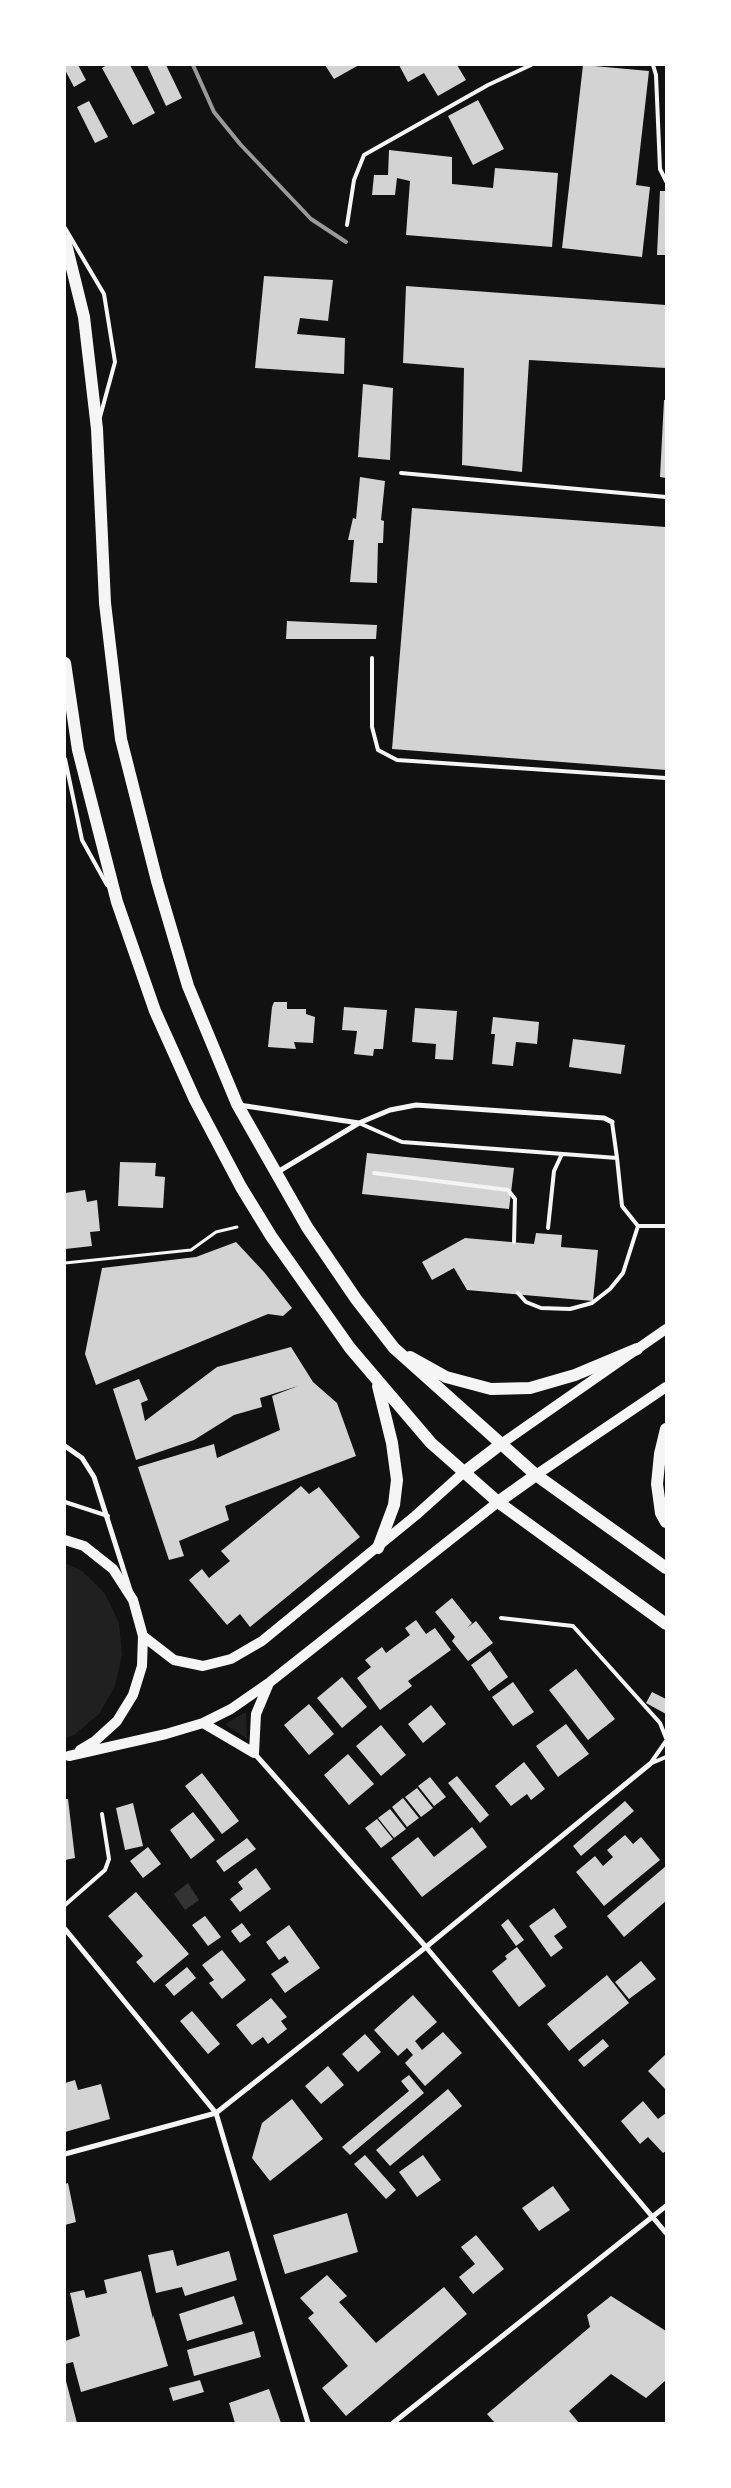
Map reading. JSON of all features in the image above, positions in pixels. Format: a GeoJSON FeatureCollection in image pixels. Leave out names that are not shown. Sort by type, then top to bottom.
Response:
{"type":"FeatureCollection","features":[{"type":"Feature","properties":{"kind":"main road"},"geometry":{"type":"LineString","coordinates":[[65,240],[84,317],[97,429],[105,603],[121,739],[188,986],[237,1104],[307,1226],[340,1275],[394,1348],[536,1475],[666,1568]]}},
{"type":"Feature","properties":{"kind":"main road"},"geometry":{"type":"LineString","coordinates":[[65,663],[78,750],[116,902],[155,1011],[196,1100],[241,1187],[302,1283],[377,1382],[431,1443],[498,1502],[666,1624]]}},
{"type":"Feature","properties":{"kind":"main road"},"geometry":{"type":"LineString","coordinates":[[143,1636],[174,1660],[203,1666],[231,1659],[262,1641],[378,1548],[463,1473],[501,1444],[666,1329]]}},
{"type":"Feature","properties":{"kind":"main road"},"geometry":{"type":"LineString","coordinates":[[394,1348],[446,1376],[491,1389],[530,1388],[576,1375],[637,1349]]}},
{"type":"Feature","properties":{"kind":"main road"},"geometry":{"type":"LineString","coordinates":[[377,1382],[392,1443],[397,1480],[394,1504],[378,1548]]}},
{"type":"Feature","properties":{"kind":"main road"},"geometry":{"type":"LineString","coordinates":[[67,1757],[203,1723],[231,1709],[270,1682],[498,1502],[666,1387]]}},
{"type":"Feature","properties":{"kind":"main road"},"geometry":{"type":"LineString","coordinates":[[666,1429],[657,1484],[661,1513],[666,1522]]}},
{"type":"Feature","properties":{"kind":"main road"},"geometry":{"type":"LineString","coordinates":[[65,1540],[84,1546],[113,1569],[133,1600],[143,1636],[142,1666],[133,1695],[112,1726],[95,1741],[67,1757]]}},
{"type":"Feature","properties":{"kind":"main road"},"geometry":{"type":"LineString","coordinates":[[203,1723],[254,1753],[256,1714],[270,1682]]}},
{"type":"Feature","properties":{"kind":"street"},"geometry":{"type":"LineString","coordinates":[[237,1104],[359,1123]]}},
{"type":"Feature","properties":{"kind":"street"},"geometry":{"type":"LineString","coordinates":[[275,1173],[359,1123],[390,1110],[416,1105],[604,1118],[612,1122]]}},
{"type":"Feature","properties":{"kind":"street"},"geometry":{"type":"LineString","coordinates":[[65,1446],[82,1458],[94,1477],[108,1516],[133,1600]]}},
{"type":"Feature","properties":{"kind":"street"},"geometry":{"type":"LineString","coordinates":[[254,1753],[426,1947],[666,2233]]}},
{"type":"Feature","properties":{"kind":"street"},"geometry":{"type":"LineString","coordinates":[[65,2154],[216,2113],[426,1947],[650,1764]]}},
{"type":"Feature","properties":{"kind":"street"},"geometry":{"type":"LineString","coordinates":[[65,1928],[216,2113],[308,2423]]}},
{"type":"Feature","properties":{"kind":"street"},"geometry":{"type":"LineString","coordinates":[[393,2423],[666,2206]]}},
{"type":"Feature","properties":{"kind":"lane"},"geometry":{"type":"LineString","coordinates":[[347,226],[354,180],[364,155],[488,84],[531,65]]}},
{"type":"Feature","properties":{"kind":"lane"},"geometry":{"type":"LineString","coordinates":[[653,65],[656,75],[660,168],[666,181]]}},
{"type":"Feature","properties":{"kind":"lane"},"geometry":{"type":"LineString","coordinates":[[65,228],[104,294],[115,362],[97,429]]}},
{"type":"Feature","properties":{"kind":"lane"},"geometry":{"type":"LineString","coordinates":[[401,474],[666,497]]}},
{"type":"Feature","properties":{"kind":"lane"},"geometry":{"type":"LineString","coordinates":[[372,658],[372,727],[378,750],[397,760],[666,778]]}},
{"type":"Feature","properties":{"kind":"lane"},"geometry":{"type":"LineString","coordinates":[[65,759],[82,840],[116,902]]}},
{"type":"Feature","properties":{"kind":"lane"},"geometry":{"type":"LineString","coordinates":[[612,1122],[622,1206],[638,1226]]}},
{"type":"Feature","properties":{"kind":"lane"},"geometry":{"type":"LineString","coordinates":[[359,1123],[402,1142],[617,1158]]}},
{"type":"Feature","properties":{"kind":"lane"},"geometry":{"type":"LineString","coordinates":[[548,1228],[554,1171],[562,1154]]}},
{"type":"Feature","properties":{"kind":"lane"},"geometry":{"type":"LineString","coordinates":[[374,1173],[508,1190],[515,1199],[514,1242]]}},
{"type":"Feature","properties":{"kind":"lane"},"geometry":{"type":"LineString","coordinates":[[638,1226],[666,1226]]}},
{"type":"Feature","properties":{"kind":"lane"},"geometry":{"type":"LineString","coordinates":[[518,1293],[526,1302],[541,1308],[570,1309],[592,1303],[610,1289],[623,1273],[638,1226]]}},
{"type":"Feature","properties":{"kind":"lane"},"geometry":{"type":"LineString","coordinates":[[65,1502],[108,1516]]}},
{"type":"Feature","properties":{"kind":"lane"},"geometry":{"type":"LineString","coordinates":[[501,1618],[573,1626],[660,1723],[666,1740],[650,1764]]}},
{"type":"Feature","properties":{"kind":"lane"},"geometry":{"type":"LineString","coordinates":[[650,1764],[666,1757]]}},
{"type":"Feature","properties":{"kind":"lane"},"geometry":{"type":"LineString","coordinates":[[65,1905],[105,1870],[109,1859],[102,1814]]}},
{"type":"Feature","properties":{"kind":"path"},"geometry":{"type":"LineString","coordinates":[[65,1263],[191,1250],[216,1232],[237,1227]]}},
{"type":"Feature","properties":{"kind":"shaded area"},"geometry":{"type":"Polygon","coordinates":[[[65,1563],[82,1571],[105,1594],[119,1623],[122,1655],[115,1686],[99,1714],[74,1735],[65,1738],[65,1563]]]}},
{"type":"Feature","properties":{"kind":"shaded area"},"geometry":{"type":"Polygon","coordinates":[[[246,1712],[247,1739],[225,1724],[246,1712]]]}},
{"type":"Feature","properties":{"kind":"shaded area"},"geometry":{"type":"Polygon","coordinates":[[[188,1883],[199,1900],[185,1910],[174,1894],[188,1883]]]}},
{"type":"Feature","properties":{"kind":"building"},"geometry":{"type":"Polygon","coordinates":[[[65,65],[78,65],[86,80],[74,87],[65,70],[65,65]]]}},
{"type":"Feature","properties":{"kind":"building"},"geometry":{"type":"Polygon","coordinates":[[[107,65],[130,65],[155,113],[133,125],[102,68],[107,65]]]}},
{"type":"Feature","properties":{"kind":"building"},"geometry":{"type":"Polygon","coordinates":[[[147,65],[166,65],[182,98],[166,106],[147,65]]]}},
{"type":"Feature","properties":{"kind":"building"},"geometry":{"type":"Polygon","coordinates":[[[325,65],[359,65],[334,79],[325,65]]]}},
{"type":"Feature","properties":{"kind":"building"},"geometry":{"type":"Polygon","coordinates":[[[399,65],[457,65],[466,80],[438,96],[424,73],[408,82],[399,65]]]}},
{"type":"Feature","properties":{"kind":"building"},"geometry":{"type":"Polygon","coordinates":[[[583,65],[649,71],[636,185],[650,187],[642,257],[562,248],[583,65]]]}},
{"type":"Feature","properties":{"kind":"building"},"geometry":{"type":"Polygon","coordinates":[[[478,100],[504,149],[473,165],[448,116],[478,100]]]}},
{"type":"Feature","properties":{"kind":"building"},"geometry":{"type":"Polygon","coordinates":[[[89,101],[108,137],[95,143],[77,107],[89,101]]]}},
{"type":"Feature","properties":{"kind":"building"},"geometry":{"type":"Polygon","coordinates":[[[389,150],[452,157],[452,184],[493,188],[495,168],[558,173],[552,247],[406,235],[410,181],[397,178],[395,195],[372,195],[374,175],[388,175],[389,150]]]}},
{"type":"Feature","properties":{"kind":"building"},"geometry":{"type":"Polygon","coordinates":[[[660,191],[666,191],[666,255],[657,255],[660,191]]]}},
{"type":"Feature","properties":{"kind":"building"},"geometry":{"type":"Polygon","coordinates":[[[264,276],[333,280],[328,321],[300,318],[297,334],[345,338],[344,374],[255,368],[264,276]]]}},
{"type":"Feature","properties":{"kind":"building"},"geometry":{"type":"Polygon","coordinates":[[[406,286],[666,305],[666,368],[529,360],[522,472],[462,465],[464,368],[403,363],[406,286]]]}},
{"type":"Feature","properties":{"kind":"building"},"geometry":{"type":"Polygon","coordinates":[[[363,384],[393,388],[390,460],[358,457],[363,384]]]}},
{"type":"Feature","properties":{"kind":"building"},"geometry":{"type":"Polygon","coordinates":[[[664,400],[666,400],[666,478],[660,477],[664,400]]]}},
{"type":"Feature","properties":{"kind":"building"},"geometry":{"type":"Polygon","coordinates":[[[360,477],[385,481],[381,520],[384,521],[383,543],[378,543],[377,583],[350,582],[354,540],[348,540],[353,518],[356,519],[360,477]]]}},
{"type":"Feature","properties":{"kind":"building"},"geometry":{"type":"Polygon","coordinates":[[[412,508],[666,527],[666,770],[392,749],[412,508]]]}},
{"type":"Feature","properties":{"kind":"building"},"geometry":{"type":"Polygon","coordinates":[[[287,621],[377,625],[376,639],[286,639],[287,621]]]}},
{"type":"Feature","properties":{"kind":"building"},"geometry":{"type":"Polygon","coordinates":[[[274,1002],[287,1002],[287,1009],[306,1009],[306,1014],[315,1017],[313,1043],[294,1042],[296,1049],[268,1047],[274,1002]]]}},
{"type":"Feature","properties":{"kind":"building"},"geometry":{"type":"Polygon","coordinates":[[[344,1007],[387,1010],[383,1049],[374,1049],[373,1056],[354,1054],[357,1031],[342,1030],[344,1007]]]}},
{"type":"Feature","properties":{"kind":"building"},"geometry":{"type":"Polygon","coordinates":[[[415,1008],[457,1011],[453,1060],[435,1059],[436,1044],[412,1042],[415,1008]]]}},
{"type":"Feature","properties":{"kind":"building"},"geometry":{"type":"Polygon","coordinates":[[[493,1017],[539,1022],[537,1044],[516,1042],[513,1066],[492,1064],[495,1034],[491,1034],[493,1017]]]}},
{"type":"Feature","properties":{"kind":"building"},"geometry":{"type":"Polygon","coordinates":[[[573,1039],[625,1045],[621,1074],[569,1067],[573,1039]]]}},
{"type":"Feature","properties":{"kind":"building"},"geometry":{"type":"Polygon","coordinates":[[[367,1153],[514,1168],[509,1209],[362,1194],[367,1153]]]}},
{"type":"Feature","properties":{"kind":"building"},"geometry":{"type":"Polygon","coordinates":[[[120,1162],[156,1163],[155,1176],[165,1177],[163,1208],[118,1206],[120,1162]]]}},
{"type":"Feature","properties":{"kind":"building"},"geometry":{"type":"Polygon","coordinates":[[[85,1190],[87,1202],[97,1200],[100,1231],[90,1232],[92,1246],[65,1249],[65,1193],[85,1190]]]}},
{"type":"Feature","properties":{"kind":"building"},"geometry":{"type":"Polygon","coordinates":[[[536,1233],[562,1235],[561,1247],[598,1250],[593,1301],[467,1290],[454,1268],[432,1280],[422,1262],[465,1238],[534,1244],[536,1233]]]}},
{"type":"Feature","properties":{"kind":"building"},"geometry":{"type":"Polygon","coordinates":[[[236,1242],[264,1272],[292,1308],[283,1316],[268,1314],[96,1385],[85,1354],[102,1268],[196,1257],[236,1242]]]}},
{"type":"Feature","properties":{"kind":"building"},"geometry":{"type":"Polygon","coordinates":[[[291,1347],[313,1382],[337,1403],[356,1456],[225,1506],[229,1520],[179,1541],[184,1556],[169,1560],[138,1467],[214,1444],[217,1458],[280,1430],[272,1396],[298,1386],[260,1398],[262,1407],[234,1415],[194,1440],[136,1460],[113,1389],[139,1379],[148,1400],[141,1403],[145,1421],[217,1367],[291,1347]]]}},
{"type":"Feature","properties":{"kind":"building"},"geometry":{"type":"Polygon","coordinates":[[[301,1486],[309,1494],[319,1487],[360,1537],[250,1627],[240,1614],[227,1625],[189,1580],[202,1569],[209,1578],[230,1561],[221,1551],[301,1486]]]}},
{"type":"Feature","properties":{"kind":"building"},"geometry":{"type":"Polygon","coordinates":[[[452,1598],[472,1623],[467,1628],[476,1621],[493,1643],[468,1661],[452,1641],[455,1637],[435,1612],[452,1598]]]}},
{"type":"Feature","properties":{"kind":"building"},"geometry":{"type":"Polygon","coordinates":[[[416,1620],[426,1634],[435,1628],[451,1650],[408,1681],[412,1686],[380,1710],[357,1678],[371,1667],[365,1660],[382,1647],[386,1653],[410,1635],[405,1628],[416,1620]]]}},
{"type":"Feature","properties":{"kind":"building"},"geometry":{"type":"Polygon","coordinates":[[[490,1651],[508,1677],[489,1691],[471,1665],[490,1651]]]}},
{"type":"Feature","properties":{"kind":"building"},"geometry":{"type":"Polygon","coordinates":[[[576,1669],[615,1719],[588,1740],[549,1690],[576,1669]]]}},
{"type":"Feature","properties":{"kind":"building"},"geometry":{"type":"Polygon","coordinates":[[[342,1677],[367,1707],[342,1728],[317,1698],[342,1677]]]}},
{"type":"Feature","properties":{"kind":"building"},"geometry":{"type":"Polygon","coordinates":[[[513,1682],[534,1712],[513,1726],[492,1697],[513,1682]]]}},
{"type":"Feature","properties":{"kind":"building"},"geometry":{"type":"Polygon","coordinates":[[[652,1692],[666,1699],[666,1714],[646,1703],[652,1692]]]}},
{"type":"Feature","properties":{"kind":"building"},"geometry":{"type":"Polygon","coordinates":[[[309,1704],[334,1734],[309,1755],[284,1725],[309,1704]]]}},
{"type":"Feature","properties":{"kind":"building"},"geometry":{"type":"Polygon","coordinates":[[[431,1705],[446,1724],[423,1743],[408,1724],[431,1705]]]}},
{"type":"Feature","properties":{"kind":"building"},"geometry":{"type":"Polygon","coordinates":[[[566,1724],[589,1754],[558,1777],[536,1746],[566,1724]]]}},
{"type":"Feature","properties":{"kind":"building"},"geometry":{"type":"Polygon","coordinates":[[[381,1725],[406,1755],[381,1776],[356,1746],[381,1725]]]}},
{"type":"Feature","properties":{"kind":"building"},"geometry":{"type":"Polygon","coordinates":[[[348,1754],[374,1784],[349,1805],[324,1775],[348,1754]]]}},
{"type":"Feature","properties":{"kind":"building"},"geometry":{"type":"Polygon","coordinates":[[[524,1762],[545,1789],[531,1800],[527,1794],[511,1806],[495,1786],[524,1762]]]}},
{"type":"Feature","properties":{"kind":"building"},"geometry":{"type":"Polygon","coordinates":[[[202,1773],[239,1821],[222,1834],[185,1786],[202,1773]]]}},
{"type":"Feature","properties":{"kind":"building"},"geometry":{"type":"Polygon","coordinates":[[[457,1776],[489,1815],[480,1823],[448,1783],[457,1776]]]}},
{"type":"Feature","properties":{"kind":"building"},"geometry":{"type":"Polygon","coordinates":[[[430,1777],[446,1797],[434,1806],[418,1786],[430,1777]]]}},
{"type":"Feature","properties":{"kind":"building"},"geometry":{"type":"Polygon","coordinates":[[[417,1788],[433,1808],[421,1817],[405,1797],[417,1788]]]}},
{"type":"Feature","properties":{"kind":"building"},"geometry":{"type":"Polygon","coordinates":[[[403,1798],[419,1818],[407,1827],[392,1807],[403,1798]]]}},
{"type":"Feature","properties":{"kind":"building"},"geometry":{"type":"Polygon","coordinates":[[[65,1799],[68,1799],[75,1858],[65,1860],[65,1799]]]}},
{"type":"Feature","properties":{"kind":"building"},"geometry":{"type":"Polygon","coordinates":[[[625,1801],[634,1811],[581,1856],[573,1846],[625,1801]]]}},
{"type":"Feature","properties":{"kind":"building"},"geometry":{"type":"Polygon","coordinates":[[[133,1803],[143,1846],[125,1850],[116,1808],[133,1803]]]}},
{"type":"Feature","properties":{"kind":"building"},"geometry":{"type":"Polygon","coordinates":[[[390,1809],[406,1829],[394,1838],[378,1818],[390,1809]]]}},
{"type":"Feature","properties":{"kind":"building"},"geometry":{"type":"Polygon","coordinates":[[[193,1812],[215,1840],[191,1859],[170,1830],[193,1812]]]}},
{"type":"Feature","properties":{"kind":"building"},"geometry":{"type":"Polygon","coordinates":[[[377,1819],[393,1839],[381,1848],[365,1828],[377,1819]]]}},
{"type":"Feature","properties":{"kind":"building"},"geometry":{"type":"Polygon","coordinates":[[[472,1827],[487,1847],[422,1897],[391,1858],[418,1837],[434,1857],[472,1827]]]}},
{"type":"Feature","properties":{"kind":"building"},"geometry":{"type":"Polygon","coordinates":[[[625,1835],[633,1844],[641,1837],[660,1860],[604,1906],[576,1872],[595,1856],[603,1866],[613,1857],[607,1850],[625,1835]]]}},
{"type":"Feature","properties":{"kind":"building"},"geometry":{"type":"Polygon","coordinates":[[[247,1838],[256,1849],[224,1872],[216,1861],[247,1838]]]}},
{"type":"Feature","properties":{"kind":"building"},"geometry":{"type":"Polygon","coordinates":[[[148,1847],[161,1864],[143,1878],[130,1861],[148,1847]]]}},
{"type":"Feature","properties":{"kind":"building"},"geometry":{"type":"Polygon","coordinates":[[[666,1866],[666,1901],[624,1937],[607,1916],[666,1866]]]}},
{"type":"Feature","properties":{"kind":"building"},"geometry":{"type":"Polygon","coordinates":[[[256,1868],[271,1889],[240,1912],[230,1899],[243,1889],[238,1882],[256,1868]]]}},
{"type":"Feature","properties":{"kind":"building"},"geometry":{"type":"Polygon","coordinates":[[[136,1892],[189,1954],[154,1983],[136,1962],[143,1956],[108,1916],[136,1892]]]}},
{"type":"Feature","properties":{"kind":"building"},"geometry":{"type":"Polygon","coordinates":[[[554,1908],[567,1927],[554,1936],[563,1948],[551,1957],[529,1926],[554,1908]]]}},
{"type":"Feature","properties":{"kind":"building"},"geometry":{"type":"Polygon","coordinates":[[[205,1916],[221,1937],[208,1946],[192,1925],[205,1916]]]}},
{"type":"Feature","properties":{"kind":"building"},"geometry":{"type":"Polygon","coordinates":[[[508,1919],[524,1940],[516,1946],[501,1925],[508,1919]]]}},
{"type":"Feature","properties":{"kind":"building"},"geometry":{"type":"Polygon","coordinates":[[[242,1923],[251,1935],[240,1943],[231,1931],[242,1923]]]}},
{"type":"Feature","properties":{"kind":"building"},"geometry":{"type":"Polygon","coordinates":[[[289,1925],[320,1968],[285,1993],[271,1974],[289,1962],[285,1956],[279,1960],[266,1942],[289,1925]]]}},
{"type":"Feature","properties":{"kind":"building"},"geometry":{"type":"Polygon","coordinates":[[[517,1947],[546,1986],[519,2007],[492,1971],[507,1959],[505,1956],[517,1947]]]}},
{"type":"Feature","properties":{"kind":"building"},"geometry":{"type":"Polygon","coordinates":[[[222,1950],[246,1980],[222,1999],[209,1983],[214,1980],[202,1965],[222,1950]]]}},
{"type":"Feature","properties":{"kind":"building"},"geometry":{"type":"Polygon","coordinates":[[[641,1961],[656,1979],[629,1999],[615,1982],[641,1961]]]}},
{"type":"Feature","properties":{"kind":"building"},"geometry":{"type":"Polygon","coordinates":[[[187,1967],[196,1978],[174,1996],[165,1985],[187,1967]]]}},
{"type":"Feature","properties":{"kind":"building"},"geometry":{"type":"Polygon","coordinates":[[[607,1975],[629,2003],[569,2051],[547,2024],[607,1975]]]}},
{"type":"Feature","properties":{"kind":"building"},"geometry":{"type":"Polygon","coordinates":[[[413,1995],[437,2022],[415,2041],[422,2050],[443,2032],[462,2053],[425,2086],[405,2063],[413,2055],[407,2048],[398,2056],[374,2030],[413,1995]]]}},
{"type":"Feature","properties":{"kind":"building"},"geometry":{"type":"Polygon","coordinates":[[[271,1998],[287,2017],[281,2021],[287,2029],[268,2044],[263,2037],[252,2045],[236,2025],[271,1998]]]}},
{"type":"Feature","properties":{"kind":"building"},"geometry":{"type":"Polygon","coordinates":[[[192,2011],[220,2044],[208,2054],[180,2021],[192,2011]]]}},
{"type":"Feature","properties":{"kind":"building"},"geometry":{"type":"Polygon","coordinates":[[[365,2034],[381,2052],[358,2072],[342,2054],[365,2034]]]}},
{"type":"Feature","properties":{"kind":"building"},"geometry":{"type":"Polygon","coordinates":[[[603,2039],[609,2046],[584,2067],[578,2060],[603,2039]]]}},
{"type":"Feature","properties":{"kind":"building"},"geometry":{"type":"Polygon","coordinates":[[[666,2054],[666,2090],[648,2071],[666,2054]]]}},
{"type":"Feature","properties":{"kind":"building"},"geometry":{"type":"Polygon","coordinates":[[[328,2066],[344,2085],[321,2104],[305,2086],[328,2066]]]}},
{"type":"Feature","properties":{"kind":"building"},"geometry":{"type":"Polygon","coordinates":[[[409,2075],[424,2093],[350,2155],[342,2147],[409,2091],[401,2081],[409,2075]]]}},
{"type":"Feature","properties":{"kind":"building"},"geometry":{"type":"Polygon","coordinates":[[[75,2080],[78,2090],[101,2084],[110,2119],[65,2132],[65,2083],[75,2080]]]}},
{"type":"Feature","properties":{"kind":"building"},"geometry":{"type":"Polygon","coordinates":[[[448,2089],[462,2106],[390,2166],[376,2150],[448,2089]]]}},
{"type":"Feature","properties":{"kind":"building"},"geometry":{"type":"Polygon","coordinates":[[[292,2099],[323,2139],[270,2181],[252,2158],[262,2123],[292,2099]]]}},
{"type":"Feature","properties":{"kind":"building"},"geometry":{"type":"Polygon","coordinates":[[[643,2101],[658,2119],[666,2113],[666,2151],[663,2153],[648,2137],[640,2144],[621,2121],[643,2101]]]}},
{"type":"Feature","properties":{"kind":"building"},"geometry":{"type":"Polygon","coordinates":[[[365,2155],[396,2190],[386,2199],[354,2164],[365,2155]]]}},
{"type":"Feature","properties":{"kind":"building"},"geometry":{"type":"Polygon","coordinates":[[[423,2155],[441,2180],[417,2197],[399,2172],[423,2155]]]}},
{"type":"Feature","properties":{"kind":"building"},"geometry":{"type":"Polygon","coordinates":[[[68,2183],[76,2222],[65,2225],[65,2184],[68,2183]]]}},
{"type":"Feature","properties":{"kind":"building"},"geometry":{"type":"Polygon","coordinates":[[[553,2186],[570,2210],[539,2231],[522,2208],[553,2186]]]}},
{"type":"Feature","properties":{"kind":"building"},"geometry":{"type":"Polygon","coordinates":[[[347,2213],[358,2252],[285,2274],[273,2235],[347,2213]]]}},
{"type":"Feature","properties":{"kind":"building"},"geometry":{"type":"Polygon","coordinates":[[[476,2235],[504,2269],[473,2294],[459,2277],[475,2264],[461,2247],[476,2235]]]}},
{"type":"Feature","properties":{"kind":"building"},"geometry":{"type":"Polygon","coordinates":[[[173,2250],[177,2266],[229,2251],[237,2280],[185,2296],[182,2287],[156,2293],[148,2255],[173,2250]]]}},
{"type":"Feature","properties":{"kind":"building"},"geometry":{"type":"Polygon","coordinates":[[[141,2271],[153,2319],[153,2315],[168,2366],[81,2392],[73,2362],[65,2364],[65,2341],[80,2336],[70,2293],[84,2290],[86,2298],[107,2293],[104,2280],[141,2271]]]}},
{"type":"Feature","properties":{"kind":"building"},"geometry":{"type":"Polygon","coordinates":[[[327,2275],[347,2296],[339,2302],[376,2343],[444,2287],[467,2314],[346,2416],[322,2388],[348,2366],[308,2318],[314,2313],[300,2298],[327,2275]]]}},
{"type":"Feature","properties":{"kind":"building"},"geometry":{"type":"Polygon","coordinates":[[[234,2296],[243,2324],[187,2341],[179,2314],[234,2296]]]}},
{"type":"Feature","properties":{"kind":"building"},"geometry":{"type":"Polygon","coordinates":[[[611,2296],[666,2331],[666,2380],[646,2398],[611,2374],[569,2411],[579,2423],[495,2423],[487,2414],[590,2327],[587,2315],[611,2296]]]}},
{"type":"Feature","properties":{"kind":"building"},"geometry":{"type":"Polygon","coordinates":[[[254,2331],[261,2357],[194,2376],[187,2350],[254,2331]]]}},
{"type":"Feature","properties":{"kind":"building"},"geometry":{"type":"Polygon","coordinates":[[[200,2380],[204,2392],[173,2401],[169,2388],[200,2380]]]}},
{"type":"Feature","properties":{"kind":"building"},"geometry":{"type":"Polygon","coordinates":[[[66,2381],[77,2423],[65,2423],[66,2381]]]}},
{"type":"Feature","properties":{"kind":"building"},"geometry":{"type":"Polygon","coordinates":[[[269,2389],[281,2423],[235,2423],[229,2403],[269,2389]]]}},
{"type":"Feature","properties":{"kind":"railway"},"geometry":{"type":"LineString","coordinates":[[193,65],[214,112],[240,144],[311,219],[346,242]]}}]}
